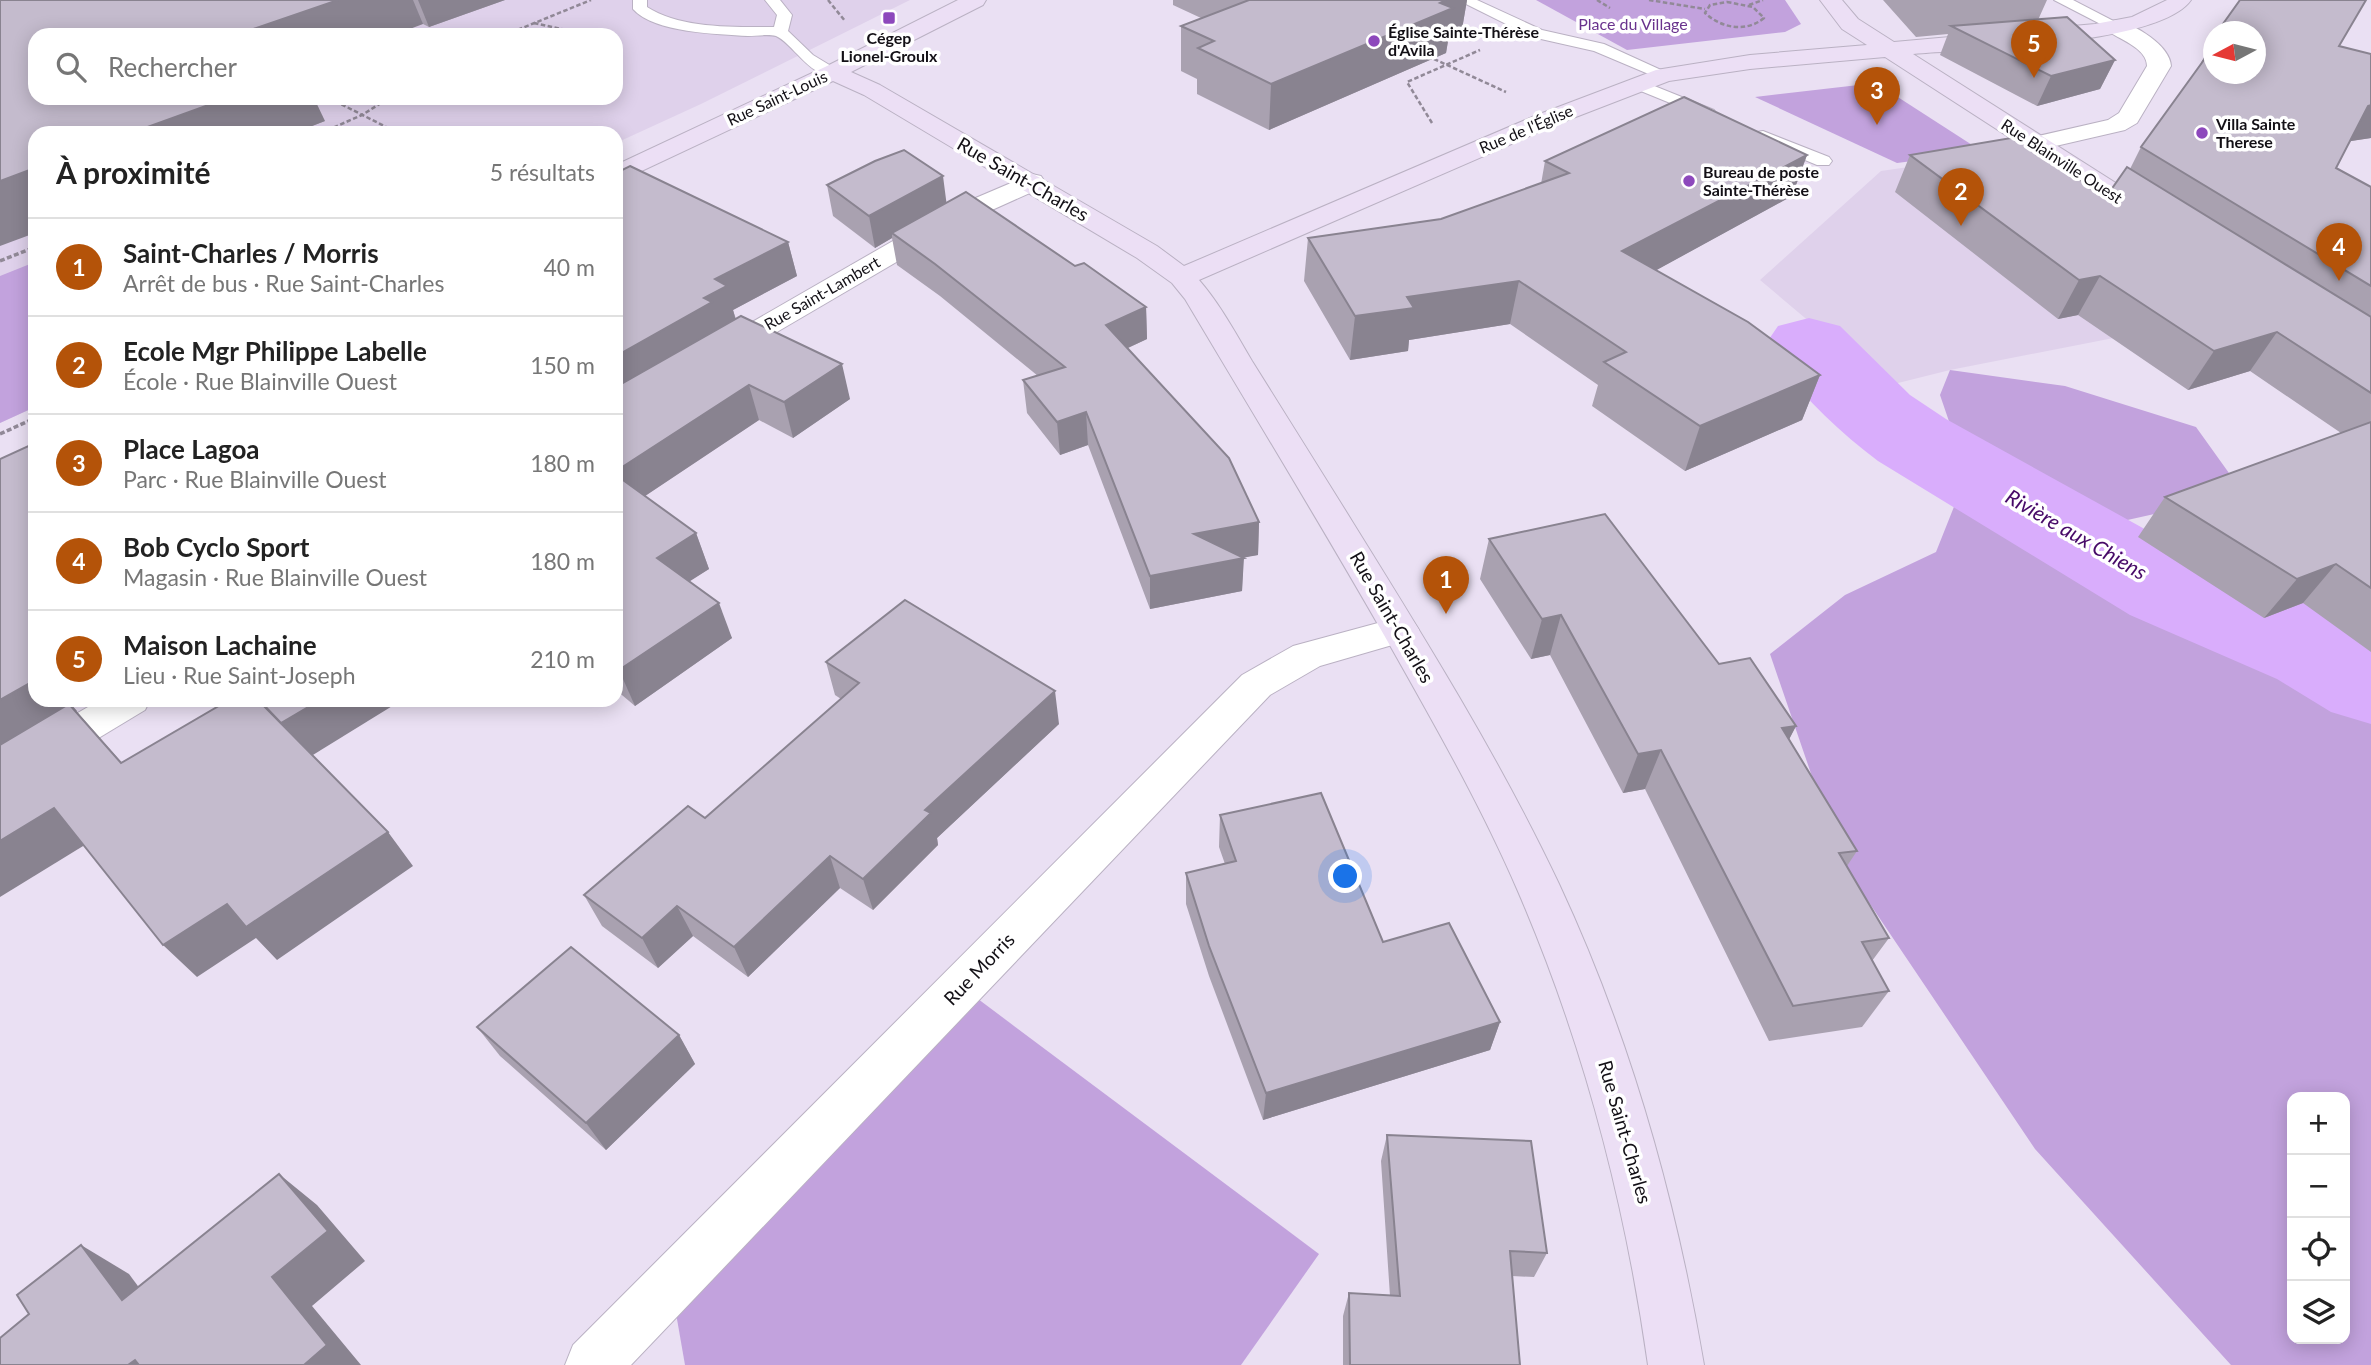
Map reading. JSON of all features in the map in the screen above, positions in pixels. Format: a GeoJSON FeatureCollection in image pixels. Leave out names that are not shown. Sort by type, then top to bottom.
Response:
{"type":"FeatureCollection","features":[{"type":"Feature","properties":{"kind":"street","name":"Rue Saint-Louis"},"geometry":{"type":"LineString","coordinates":[[623,172],[833,72],[975,0]]}},
{"type":"Feature","properties":{"kind":"street","name":"Rue Blainville Ouest"},"geometry":{"type":"LineString","coordinates":[[1831,0],[1850,24],[2176,233]]}},
{"type":"Feature","properties":{"kind":"street","name":"Rue de l'Église"},"geometry":{"type":"LineString","coordinates":[[1182,277],[1546,120],[1664,75],[1711,66],[2006,41],[2117,27],[2156,15],[2180,0]]}},
{"type":"Feature","properties":{"kind":"street"},"geometry":{"type":"LineString","coordinates":[[2035,144],[2116,125],[2128,118],[2159,66],[2159,60],[2148,46],[2117,27]]}},
{"type":"Feature","properties":{"kind":"street","name":"Rue Saint-Charles"},"geometry":{"type":"LineString","coordinates":[[833,72],[872,90],[1147,252],[1182,277],[1221,332],[1400,630],[1506,818],[1535,878],[1583,1000],[1624,1118],[1644,1193],[1668,1303],[1676,1365]]}},
{"type":"Feature","properties":{"kind":"street","name":"Rue Saint-Lambert"},"geometry":{"type":"LineString","coordinates":[[698,366],[954,217],[1032,182]]}},
{"type":"Feature","properties":{"kind":"street","name":"Rue Morris"},"geometry":{"type":"LineString","coordinates":[[593,1365],[1256,685],[1284,664],[1306,655],[1400,630]]}},
{"type":"Feature","properties":{"kind":"street"},"geometry":{"type":"LineString","coordinates":[[0,778],[119,707]]}},
{"type":"Feature","properties":{"kind":"lane"},"geometry":{"type":"LineString","coordinates":[[640,0],[640,9],[644,13],[670,21],[743,32],[780,32],[808,58],[833,72]]}},
{"type":"Feature","properties":{"kind":"lane"},"geometry":{"type":"LineString","coordinates":[[772,0],[785,15],[780,32]]}},
{"type":"Feature","properties":{"kind":"lane"},"geometry":{"type":"LineString","coordinates":[[1465,0],[1537,34],[1611,51],[1664,75]]}},
{"type":"Feature","properties":{"kind":"lane"},"geometry":{"type":"LineString","coordinates":[[2061,0],[2117,27]]}},
{"type":"Feature","properties":{"kind":"lane"},"geometry":{"type":"LineString","coordinates":[[1637,84],[1726,121]]}},
{"type":"Feature","properties":{"kind":"lane"},"geometry":{"type":"LineString","coordinates":[[1750,131],[1823,161]]}},
{"type":"Feature","properties":{"kind":"path"},"geometry":{"type":"LineString","coordinates":[[518,28],[591,0]]}},
{"type":"Feature","properties":{"kind":"path"},"geometry":{"type":"LineString","coordinates":[[1649,0],[1705,9],[1722,2],[1748,5],[1762,13],[1764,18],[1761,22],[1749,26],[1727,25],[1709,18],[1705,9]]}},
{"type":"Feature","properties":{"kind":"path"},"geometry":{"type":"LineString","coordinates":[[1748,5],[1763,0]]}},
{"type":"Feature","properties":{"kind":"path"},"geometry":{"type":"LineString","coordinates":[[532,22],[558,28]]}},
{"type":"Feature","properties":{"kind":"path"},"geometry":{"type":"LineString","coordinates":[[1433,125],[1407,82],[1485,48]]}},
{"type":"Feature","properties":{"kind":"path"},"geometry":{"type":"LineString","coordinates":[[1434,59],[1514,95]]}},
{"type":"Feature","properties":{"kind":"path"},"geometry":{"type":"LineString","coordinates":[[343,105],[385,126]]}},
{"type":"Feature","properties":{"kind":"path"},"geometry":{"type":"LineString","coordinates":[[336,126],[377,105]]}},
{"type":"Feature","properties":{"kind":"path"},"geometry":{"type":"LineString","coordinates":[[0,261],[28,250]]}},
{"type":"Feature","properties":{"kind":"path"},"geometry":{"type":"LineString","coordinates":[[0,434],[28,421]]}},
{"type":"Feature","properties":{"kind":"shaded area"},"geometry":{"type":"Polygon","coordinates":[[[0,0],[910,0],[623,140],[623,126],[28,126],[28,410],[0,423],[0,0]]]}},
{"type":"Feature","properties":{"kind":"shaded area"},"geometry":{"type":"Polygon","coordinates":[[[1991,155],[2236,314],[1950,370],[1886,386],[1760,280],[1881,171],[1991,155]]]}},
{"type":"Feature","properties":{"kind":"green space","name":"Place du Village"},"geometry":{"type":"Polygon","coordinates":[[[1536,0],[1785,0],[1801,24],[1785,32],[1627,50],[1536,0]]]}},
{"type":"Feature","properties":{"kind":"green space"},"geometry":{"type":"Polygon","coordinates":[[[1876,83],[1983,152],[1897,163],[1755,97],[1876,83]]]}},
{"type":"Feature","properties":{"kind":"green space"},"geometry":{"type":"Polygon","coordinates":[[[28,265],[28,410],[0,423],[0,276],[28,265]]]}},
{"type":"Feature","properties":{"kind":"green space"},"geometry":{"type":"Polygon","coordinates":[[[1950,370],[2065,386],[2196,427],[2244,494],[2114,523],[2225,637],[2353,647],[2371,660],[2371,1365],[2231,1365],[2035,1149],[1841,861],[1770,654],[1845,595],[1936,552],[1967,474],[1940,395],[1950,370]]]}},
{"type":"Feature","properties":{"kind":"green space"},"geometry":{"type":"Polygon","coordinates":[[[958,984],[1319,1254],[1241,1365],[685,1365],[670,1279],[958,984]]]}},
{"type":"Feature","properties":{"kind":"building"},"geometry":{"type":"Polygon","coordinates":[[[0,0],[338,0],[256,28],[28,28],[28,105],[209,105],[150,126],[28,126],[28,171],[0,181],[0,0]]]}},
{"type":"Feature","properties":{"kind":"building"},"geometry":{"type":"Polygon","coordinates":[[[1249,0],[1446,0],[1440,3],[1453,8],[1271,84],[1198,48],[1214,41],[1181,26],[1249,0]]]}},
{"type":"Feature","properties":{"kind":"building"},"geometry":{"type":"Polygon","coordinates":[[[2240,0],[2366,0],[2339,46],[2371,54],[2371,105],[2368,106],[2336,168],[2371,187],[2371,286],[2141,147],[2203,61],[2203,84],[2266,84],[2266,21],[2225,21],[2240,0]]]}},
{"type":"Feature","properties":{"kind":"building"},"geometry":{"type":"Polygon","coordinates":[[[2067,17],[2115,60],[2051,76],[1951,26],[2067,17]]]}},
{"type":"Feature","properties":{"kind":"building"},"geometry":{"type":"Polygon","coordinates":[[[1684,97],[1807,155],[1622,251],[1748,322],[1820,375],[1700,426],[1604,362],[1626,352],[1519,281],[1407,297],[1414,308],[1355,316],[1308,238],[1441,219],[1569,173],[1545,161],[1684,97]]]}},
{"type":"Feature","properties":{"kind":"building"},"geometry":{"type":"Polygon","coordinates":[[[2017,137],[2106,197],[2127,167],[2371,317],[2371,393],[2277,332],[2214,351],[2100,276],[2079,280],[1910,155],[2017,137]]]}},
{"type":"Feature","properties":{"kind":"building"},"geometry":{"type":"Polygon","coordinates":[[[904,150],[943,176],[869,216],[827,185],[875,161],[904,150]]]}},
{"type":"Feature","properties":{"kind":"building"},"geometry":{"type":"Polygon","coordinates":[[[630,166],[788,242],[715,279],[727,286],[704,298],[712,302],[623,352],[623,170],[630,166]]]}},
{"type":"Feature","properties":{"kind":"building"},"geometry":{"type":"Polygon","coordinates":[[[966,192],[1075,266],[1084,263],[1146,307],[1106,325],[1229,458],[1259,522],[1194,534],[1244,558],[1150,576],[1086,412],[1057,422],[1023,380],[1065,367],[892,233],[966,192]]]}},
{"type":"Feature","properties":{"kind":"building"},"geometry":{"type":"Polygon","coordinates":[[[741,316],[842,364],[784,402],[749,385],[623,466],[623,383],[741,316]]]}},
{"type":"Feature","properties":{"kind":"building"},"geometry":{"type":"Polygon","coordinates":[[[2371,422],[2371,588],[2336,564],[2297,579],[2165,497],[2371,422]]]}},
{"type":"Feature","properties":{"kind":"building"},"geometry":{"type":"Polygon","coordinates":[[[28,446],[28,684],[0,700],[0,459],[28,446]]]}},
{"type":"Feature","properties":{"kind":"building"},"geometry":{"type":"Polygon","coordinates":[[[623,480],[696,533],[657,558],[719,603],[623,667],[623,480]]]}},
{"type":"Feature","properties":{"kind":"building"},"geometry":{"type":"Polygon","coordinates":[[[1605,514],[1719,664],[1750,658],[1796,726],[1782,728],[1857,851],[1839,853],[1889,938],[1862,942],[1889,991],[1793,1006],[1661,750],[1638,754],[1561,615],[1542,619],[1489,539],[1605,514]]]}},
{"type":"Feature","properties":{"kind":"building"},"geometry":{"type":"Polygon","coordinates":[[[905,600],[1055,691],[925,810],[931,813],[863,879],[830,856],[734,947],[677,906],[642,938],[584,895],[688,806],[705,818],[859,683],[826,662],[905,600]]]}},
{"type":"Feature","properties":{"kind":"building"},"geometry":{"type":"Polygon","coordinates":[[[64,707],[72,707],[121,763],[217,707],[265,707],[388,832],[246,927],[227,904],[163,945],[54,808],[0,841],[0,745],[64,707]]]}},
{"type":"Feature","properties":{"kind":"building"},"geometry":{"type":"Polygon","coordinates":[[[266,707],[308,707],[281,723],[266,707]]]}},
{"type":"Feature","properties":{"kind":"building"},"geometry":{"type":"Polygon","coordinates":[[[1321,793],[1383,942],[1449,923],[1500,1022],[1266,1093],[1209,946],[1186,873],[1236,861],[1220,815],[1321,793]]]}},
{"type":"Feature","properties":{"kind":"building"},"geometry":{"type":"Polygon","coordinates":[[[571,947],[679,1035],[586,1123],[477,1027],[571,947]]]}},
{"type":"Feature","properties":{"kind":"building"},"geometry":{"type":"Polygon","coordinates":[[[1387,1135],[1531,1141],[1547,1253],[1510,1251],[1520,1365],[1350,1365],[1349,1293],[1400,1296],[1387,1135]]]}},
{"type":"Feature","properties":{"kind":"building"},"geometry":{"type":"Polygon","coordinates":[[[279,1174],[328,1231],[272,1277],[327,1345],[304,1365],[139,1365],[135,1360],[128,1365],[0,1365],[0,1338],[29,1314],[17,1295],[81,1245],[122,1300],[279,1174]]]}},
{"type":"Feature","properties":{"kind":"waterway","name":"Rivière aux Chiens"},"geometry":{"type":"LineString","coordinates":[[1809,345],[1877,415],[1912,440],[2168,589],[2316,650],[2371,682]]}},
{"type":"Feature","properties":{"kind":"place","name":"Cégep Lionel-Groulx"},"geometry":{"type":"Point","coordinates":[889,18]}},
{"type":"Feature","properties":{"kind":"place","name":"Église Sainte-Thérèse d'Avila"},"geometry":{"type":"Point","coordinates":[1374,41]}},
{"type":"Feature","properties":{"kind":"place","name":"Maison Lachaine"},"geometry":{"type":"Point","coordinates":[2034,78]}},
{"type":"Feature","properties":{"kind":"place","name":"Place Lagoa"},"geometry":{"type":"Point","coordinates":[1877,125]}},
{"type":"Feature","properties":{"kind":"place","name":"Villa Sainte Therese"},"geometry":{"type":"Point","coordinates":[2202,133]}},
{"type":"Feature","properties":{"kind":"place","name":"Bureau de poste Sainte-Thérèse"},"geometry":{"type":"Point","coordinates":[1689,181]}},
{"type":"Feature","properties":{"kind":"place","name":"Ecole Mgr Philippe Labelle"},"geometry":{"type":"Point","coordinates":[1961,226]}},
{"type":"Feature","properties":{"kind":"place","name":"Bob Cyclo Sport"},"geometry":{"type":"Point","coordinates":[2339,281]}},
{"type":"Feature","properties":{"kind":"place","name":"Saint-Charles / Morris"},"geometry":{"type":"Point","coordinates":[1446,614]}}]}
